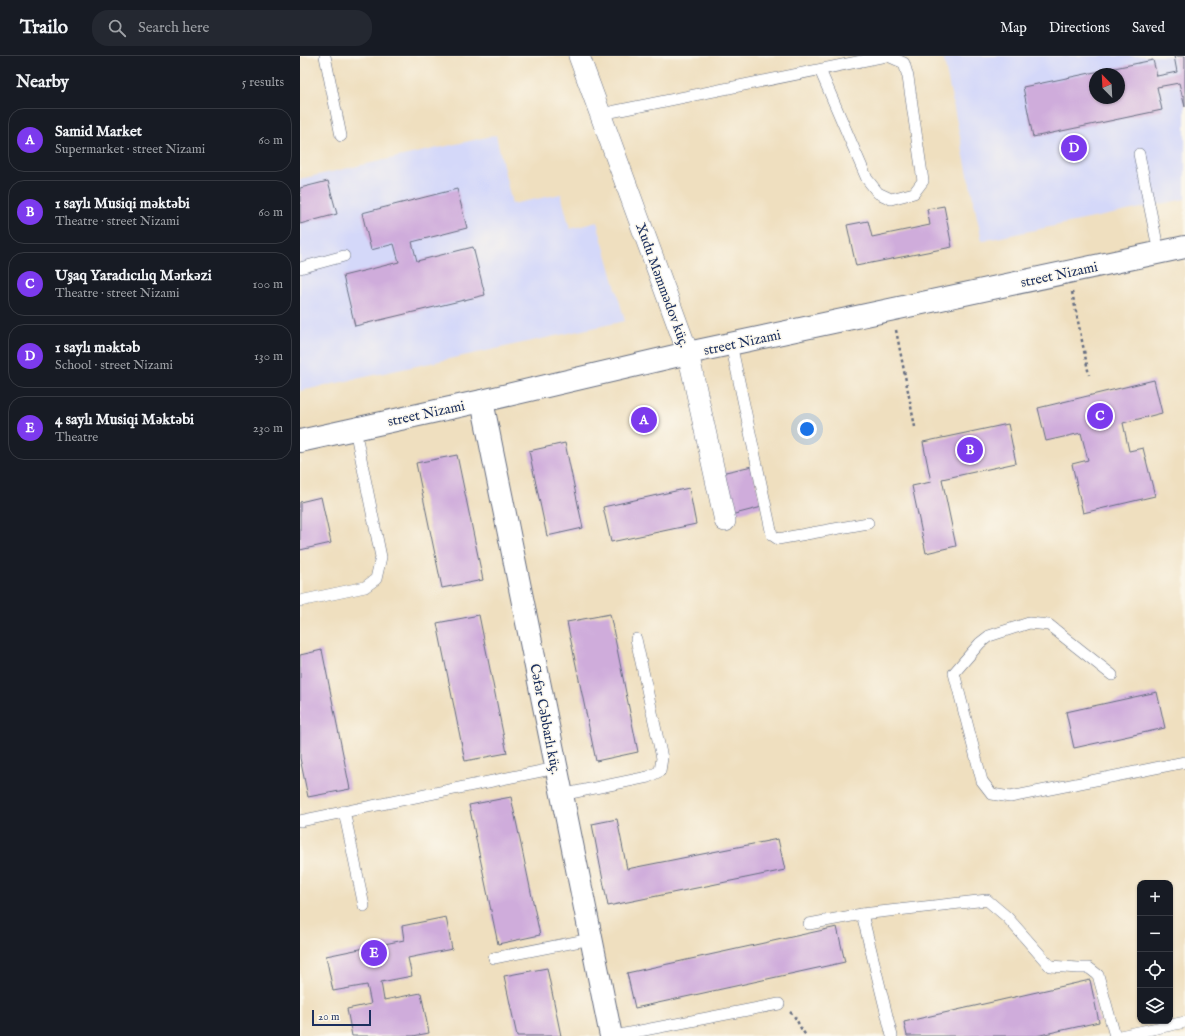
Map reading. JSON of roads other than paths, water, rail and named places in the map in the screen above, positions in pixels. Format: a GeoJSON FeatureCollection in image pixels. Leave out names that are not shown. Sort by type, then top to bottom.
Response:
{"type":"FeatureCollection","features":[{"type":"Feature","properties":{"kind":"main road","name":"street Nizami"},"geometry":{"type":"LineString","coordinates":[[300,441],[731,344],[1185,246]]}},
{"type":"Feature","properties":{"kind":"main road","name":"Cəfər Cəbbarlı küç."},"geometry":{"type":"LineString","coordinates":[[482,401],[611,1036]]}},
{"type":"Feature","properties":{"kind":"street","name":"Xudu Məmmədov küç."},"geometry":{"type":"LineString","coordinates":[[579,56],[688,354],[724,521]]}},
{"type":"Feature","properties":{"kind":"lane"},"geometry":{"type":"LineString","coordinates":[[325,56],[341,136]]}},
{"type":"Feature","properties":{"kind":"lane"},"geometry":{"type":"LineString","coordinates":[[601,114],[887,56],[904,63],[908,77],[923,182],[914,193],[891,199],[878,193],[867,179],[820,70]]}},
{"type":"Feature","properties":{"kind":"lane"},"geometry":{"type":"LineString","coordinates":[[1139,154],[1158,252]]}},
{"type":"Feature","properties":{"kind":"lane"},"geometry":{"type":"LineString","coordinates":[[300,268],[344,256]]}},
{"type":"Feature","properties":{"kind":"lane"},"geometry":{"type":"LineString","coordinates":[[731,344],[772,535],[778,539],[868,523]]}},
{"type":"Feature","properties":{"kind":"lane"},"geometry":{"type":"LineString","coordinates":[[300,601],[365,587],[376,579],[381,557],[355,429]]}},
{"type":"Feature","properties":{"kind":"lane"},"geometry":{"type":"LineString","coordinates":[[1112,675],[1049,625],[1029,623],[989,636],[980,643],[954,673],[982,781],[992,794],[1010,796],[1185,762]]}},
{"type":"Feature","properties":{"kind":"lane"},"geometry":{"type":"LineString","coordinates":[[561,795],[648,777],[660,771],[662,758],[636,639]]}},
{"type":"Feature","properties":{"kind":"lane"},"geometry":{"type":"LineString","coordinates":[[300,820],[556,768]]}},
{"type":"Feature","properties":{"kind":"lane"},"geometry":{"type":"LineString","coordinates":[[344,811],[364,906]]}},
{"type":"Feature","properties":{"kind":"lane"},"geometry":{"type":"LineString","coordinates":[[809,924],[862,914],[987,900],[1006,917],[1050,966],[1089,968],[1098,975],[1115,1036]]}},
{"type":"Feature","properties":{"kind":"lane"},"geometry":{"type":"LineString","coordinates":[[862,914],[892,1036]]}},
{"type":"Feature","properties":{"kind":"lane"},"geometry":{"type":"LineString","coordinates":[[494,958],[591,939]]}},
{"type":"Feature","properties":{"kind":"lane"},"geometry":{"type":"LineString","coordinates":[[614,1036],[779,1004]]}},
{"type":"Feature","properties":{"kind":"lane"},"geometry":{"type":"LineString","coordinates":[[1120,1036],[1185,1022]]}},
{"type":"Feature","properties":{"kind":"place","name":"1 saylı məktəb"},"geometry":{"type":"Point","coordinates":[1074,148]}},
{"type":"Feature","properties":{"kind":"place","name":"Uşaq Yaradıcılıq Mərkəzi"},"geometry":{"type":"Point","coordinates":[1100,416]}},
{"type":"Feature","properties":{"kind":"place","name":"Samid Market"},"geometry":{"type":"Point","coordinates":[644,420]}},
{"type":"Feature","properties":{"kind":"place","name":"1 saylı Musiqi məktəbi"},"geometry":{"type":"Point","coordinates":[970,450]}},
{"type":"Feature","properties":{"kind":"place","name":"4 saylı Musiqi Məktəbi"},"geometry":{"type":"Point","coordinates":[374,953]}}]}
